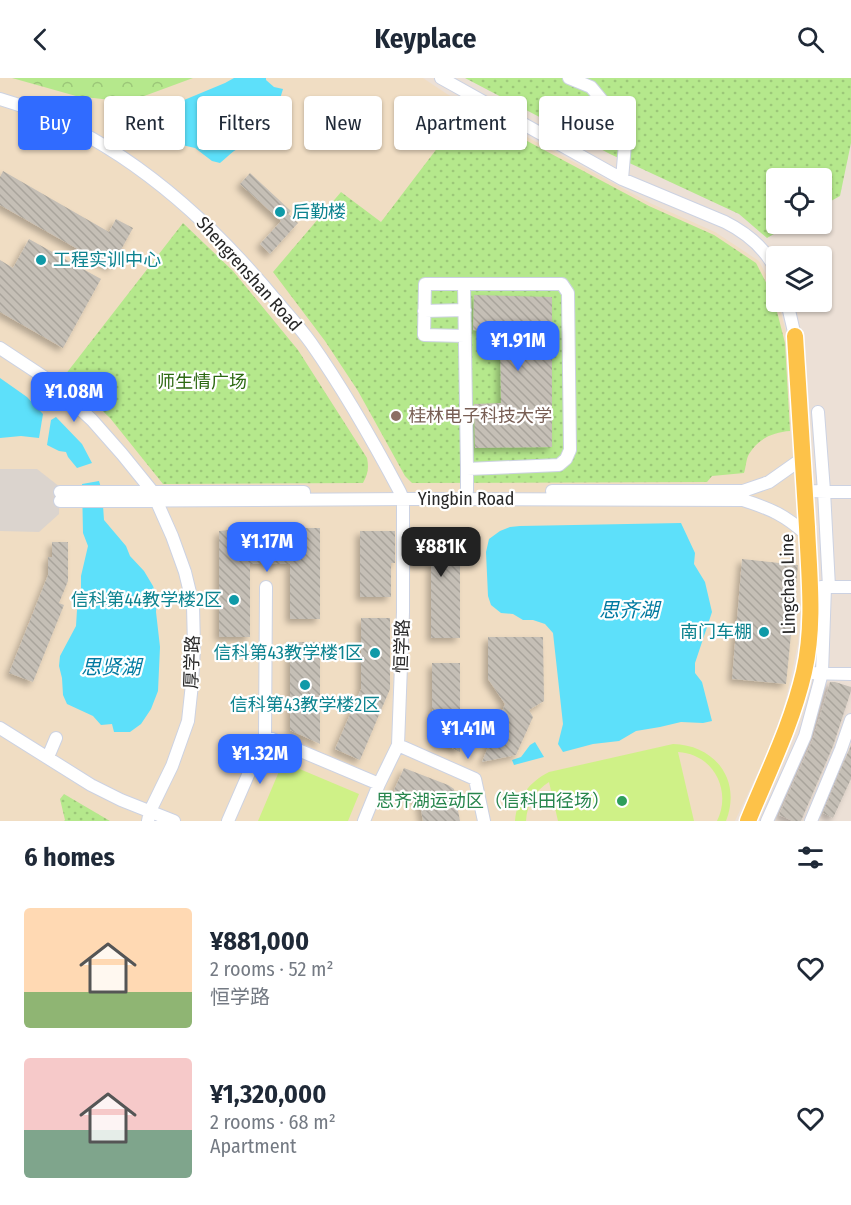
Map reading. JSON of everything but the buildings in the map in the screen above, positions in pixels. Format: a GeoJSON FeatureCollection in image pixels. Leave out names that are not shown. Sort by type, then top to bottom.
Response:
{"type":"FeatureCollection","features":[{"type":"Feature","properties":{"kind":"main road","name":"Lingchao Line"},"geometry":{"type":"LineString","coordinates":[[753,819],[796,702],[804,673],[809,632],[821,587],[807,535],[795,336]]}},
{"type":"Feature","properties":{"kind":"street"},"geometry":{"type":"LineString","coordinates":[[441,78],[621,179],[738,229],[760,246],[766,254]]}},
{"type":"Feature","properties":{"kind":"street"},"geometry":{"type":"LineString","coordinates":[[569,78],[591,87],[615,116],[625,144],[621,179]]}},
{"type":"Feature","properties":{"kind":"street","name":"Shengrenshan Road"},"geometry":{"type":"LineString","coordinates":[[0,99],[64,123],[127,160],[199,217],[257,277],[310,342],[350,404],[401,495]]}},
{"type":"Feature","properties":{"kind":"street"},"geometry":{"type":"LineString","coordinates":[[465,336],[424,335],[425,284],[562,284],[568,293],[570,450],[566,459],[559,465],[466,469]]}},
{"type":"Feature","properties":{"kind":"street"},"geometry":{"type":"LineString","coordinates":[[464,284],[467,491]]}},
{"type":"Feature","properties":{"kind":"street"},"geometry":{"type":"LineString","coordinates":[[424,311],[465,310]]}},
{"type":"Feature","properties":{"kind":"street"},"geometry":{"type":"LineString","coordinates":[[789,312],[795,336]]}},
{"type":"Feature","properties":{"kind":"street","name":"厚学路"},"geometry":{"type":"LineString","coordinates":[[0,348],[50,381],[92,420],[122,454],[154,496],[185,572],[193,605],[194,647],[188,722],[172,766],[149,816]]}},
{"type":"Feature","properties":{"kind":"street"},"geometry":{"type":"LineString","coordinates":[[767,821],[805,736],[822,673],[821,587],[824,491],[818,412]]}},
{"type":"Feature","properties":{"kind":"street","name":"Yingbin Road"},"geometry":{"type":"LineString","coordinates":[[401,495],[467,491],[743,491],[769,482],[803,458]]}},
{"type":"Feature","properties":{"kind":"street"},"geometry":{"type":"LineString","coordinates":[[805,491],[851,492]]}},
{"type":"Feature","properties":{"kind":"street","name":"Yingbin Road"},"geometry":{"type":"LineString","coordinates":[[60,496],[401,495],[743,500],[782,515],[807,535]]}},
{"type":"Feature","properties":{"kind":"street","name":"恒学路"},"geometry":{"type":"LineString","coordinates":[[364,821],[398,745],[403,612],[401,495]]}},
{"type":"Feature","properties":{"kind":"street"},"geometry":{"type":"LineString","coordinates":[[228,821],[265,736],[266,587]]}},
{"type":"Feature","properties":{"kind":"street"},"geometry":{"type":"LineString","coordinates":[[821,587],[851,587]]}},
{"type":"Feature","properties":{"kind":"street"},"geometry":{"type":"LineString","coordinates":[[804,673],[851,674]]}},
{"type":"Feature","properties":{"kind":"street"},"geometry":{"type":"LineString","coordinates":[[811,821],[851,720]]}},
{"type":"Feature","properties":{"kind":"street"},"geometry":{"type":"LineString","coordinates":[[0,728],[91,785],[149,816],[174,821]]}},
{"type":"Feature","properties":{"kind":"street"},"geometry":{"type":"LineString","coordinates":[[265,736],[379,784]]}},
{"type":"Feature","properties":{"kind":"street"},"geometry":{"type":"LineString","coordinates":[[48,757],[56,738]]}},
{"type":"Feature","properties":{"kind":"street"},"geometry":{"type":"LineString","coordinates":[[398,745],[475,779],[484,821]]}},
{"type":"Feature","properties":{"kind":"shaded area","name":"桂林电子科技大学"},"geometry":{"type":"Polygon","coordinates":[[[0,78],[423,78],[451,96],[394,96],[394,150],[527,150],[527,137],[539,143],[539,150],[551,150],[650,203],[715,232],[759,261],[766,275],[766,312],[781,312],[789,344],[802,601],[798,643],[783,710],[767,753],[735,821],[0,821],[0,78]]]}},
{"type":"Feature","properties":{"kind":"shaded area"},"geometry":{"type":"Polygon","coordinates":[[[0,469],[37,469],[60,487],[59,514],[39,532],[0,531],[0,469]]]}},
{"type":"Feature","properties":{"kind":"green space"},"geometry":{"type":"Polygon","coordinates":[[[12,78],[193,78],[144,96],[104,96],[104,99],[92,96],[76,96],[12,78]]]}},
{"type":"Feature","properties":{"kind":"green space"},"geometry":{"type":"Polygon","coordinates":[[[465,78],[851,78],[851,143],[840,196],[832,200],[832,168],[766,168],[766,234],[774,234],[767,238],[739,214],[602,150],[636,150],[636,96],[539,96],[539,117],[527,110],[527,96],[499,96],[465,78]]]}},
{"type":"Feature","properties":{"kind":"green space"},"geometry":{"type":"Polygon","coordinates":[[[527,141],[539,147],[539,150],[544,150],[649,206],[714,235],[756,263],[766,282],[766,312],[777,312],[785,343],[790,431],[761,440],[748,456],[744,473],[712,476],[707,482],[412,483],[405,476],[358,391],[325,341],[273,272],[341,192],[381,222],[436,150],[527,150],[527,141]]]}},
{"type":"Feature","properties":{"kind":"green space","name":"师生情广场"},"geometry":{"type":"Polygon","coordinates":[[[183,223],[233,271],[298,350],[367,458],[368,471],[363,483],[163,484],[110,418],[65,375],[183,223]]]}},
{"type":"Feature","properties":{"kind":"green space","name":"思齐湖运动区（信科田径场）"},"geometry":{"type":"Polygon","coordinates":[[[673,744],[701,751],[721,768],[730,792],[730,806],[726,821],[717,821],[722,798],[717,776],[701,759],[691,754],[678,752],[694,821],[558,821],[549,782],[533,798],[526,821],[515,821],[518,805],[525,792],[549,772],[673,744]]]}},
{"type":"Feature","properties":{"kind":"green space"},"geometry":{"type":"Polygon","coordinates":[[[283,762],[359,794],[348,821],[258,821],[283,762]]]}},
{"type":"Feature","properties":{"kind":"green space"},"geometry":{"type":"Polygon","coordinates":[[[64,794],[110,821],[64,821],[60,799],[64,794]]]}},
{"type":"Feature","properties":{"kind":"water"},"geometry":{"type":"Polygon","coordinates":[[[234,78],[266,78],[274,87],[283,89],[281,96],[197,96],[197,150],[185,146],[185,100],[234,78]]]}},
{"type":"Feature","properties":{"kind":"water"},"geometry":{"type":"Polygon","coordinates":[[[198,150],[237,150],[220,163],[212,161],[198,150]]]}},
{"type":"Feature","properties":{"kind":"water"},"geometry":{"type":"Polygon","coordinates":[[[0,378],[27,397],[43,414],[39,438],[21,436],[0,438],[0,378]]]}},
{"type":"Feature","properties":{"kind":"water"},"geometry":{"type":"Polygon","coordinates":[[[56,417],[82,444],[92,463],[77,468],[66,452],[47,445],[51,420],[56,417]]]}},
{"type":"Feature","properties":{"kind":"water","name":"思贤湖"},"geometry":{"type":"Polygon","coordinates":[[[99,481],[104,520],[144,571],[157,598],[156,612],[160,647],[158,691],[151,709],[141,724],[130,732],[114,732],[112,724],[101,725],[93,716],[67,704],[63,695],[59,666],[60,656],[76,626],[81,576],[88,546],[83,533],[82,484],[99,481]]]}},
{"type":"Feature","properties":{"kind":"water","name":"思齐湖"},"geometry":{"type":"Polygon","coordinates":[[[681,523],[695,553],[694,564],[705,582],[712,612],[695,663],[695,673],[702,682],[712,721],[681,722],[636,731],[619,741],[593,744],[563,752],[558,744],[563,724],[553,633],[545,624],[523,620],[513,614],[501,613],[491,605],[488,596],[486,552],[489,539],[500,531],[520,526],[681,523]]]}},
{"type":"Feature","properties":{"kind":"water"},"geometry":{"type":"Polygon","coordinates":[[[535,742],[544,757],[514,765],[512,760],[521,757],[535,742]]]}},
{"type":"Feature","properties":{"kind":"place","name":"后勤楼"},"geometry":{"type":"Point","coordinates":[280,212]}},
{"type":"Feature","properties":{"kind":"place","name":"工程实训中心"},"geometry":{"type":"Point","coordinates":[41,260]}},
{"type":"Feature","properties":{"kind":"place","name":"桂林电子科技大学"},"geometry":{"type":"Point","coordinates":[396,416]}},
{"type":"Feature","properties":{"kind":"place","name":"信科第44教学楼2区"},"geometry":{"type":"Point","coordinates":[234,600]}},
{"type":"Feature","properties":{"kind":"place","name":"南门车棚"},"geometry":{"type":"Point","coordinates":[764,632]}},
{"type":"Feature","properties":{"kind":"place","name":"信科第43教学楼1区"},"geometry":{"type":"Point","coordinates":[375,653]}},
{"type":"Feature","properties":{"kind":"place","name":"信科第43教学楼2区"},"geometry":{"type":"Point","coordinates":[305,685]}},
{"type":"Feature","properties":{"kind":"place","name":"思齐湖运动区（信科田径场）"},"geometry":{"type":"Point","coordinates":[622,801]}}]}
